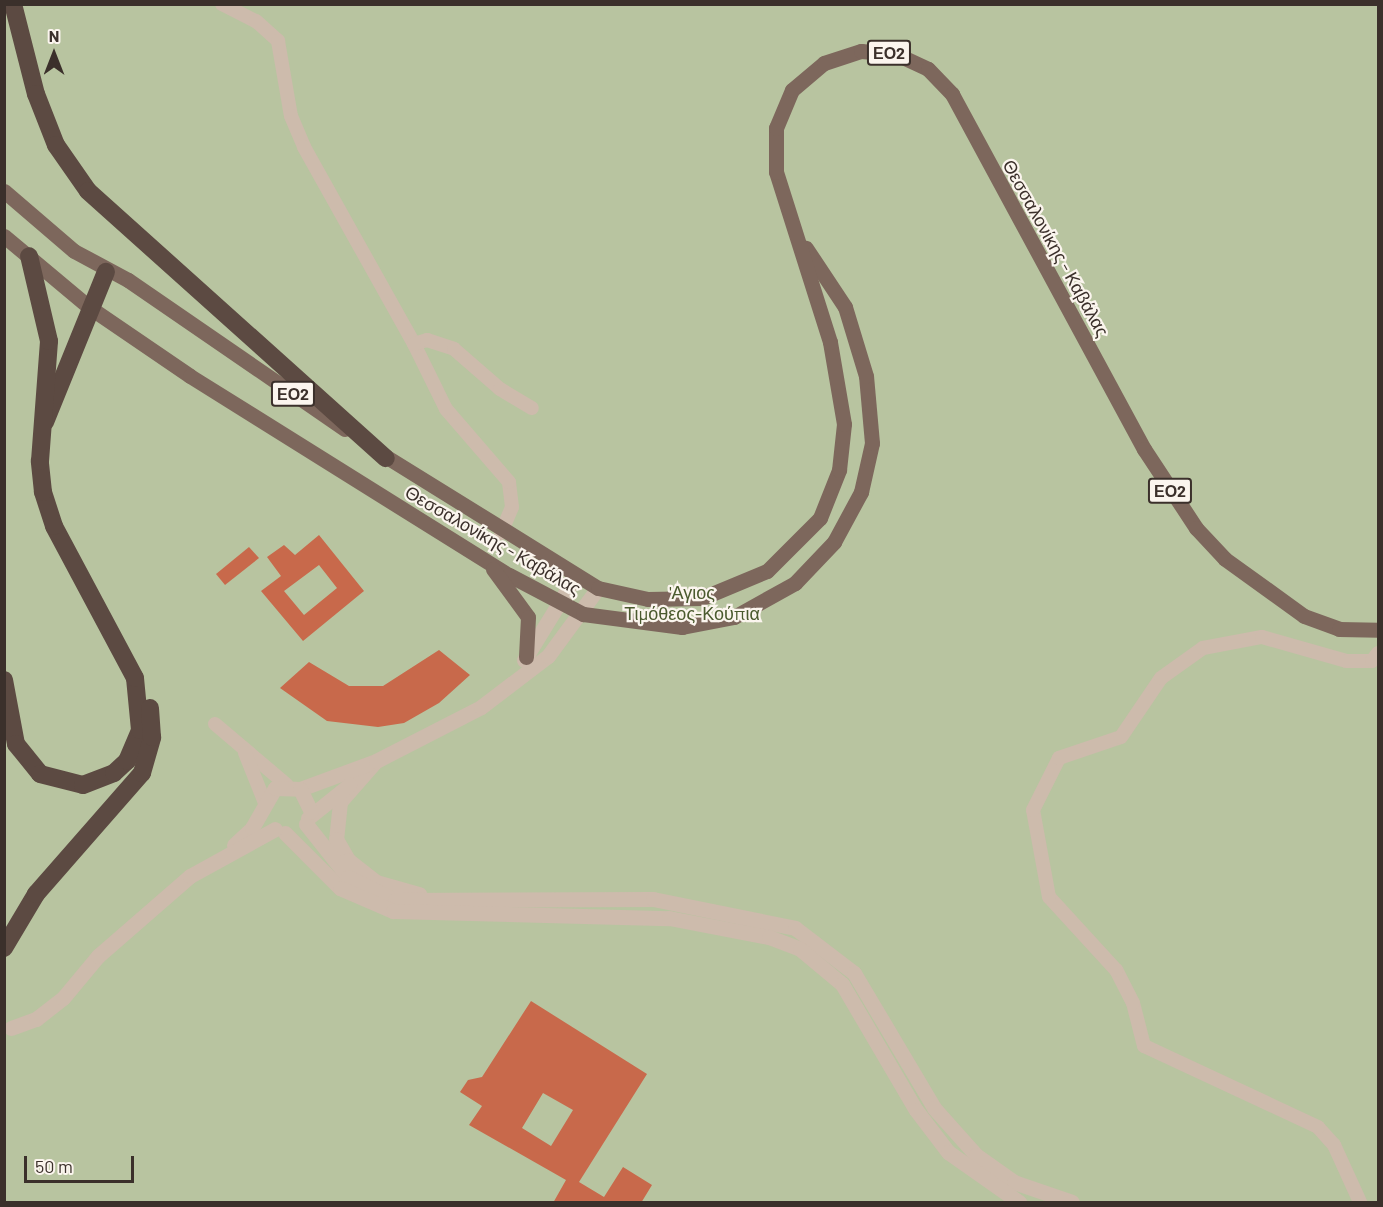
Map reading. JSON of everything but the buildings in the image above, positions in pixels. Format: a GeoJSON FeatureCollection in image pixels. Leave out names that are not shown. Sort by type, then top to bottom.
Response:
{"type":"FeatureCollection","features":[{"type":"Feature","properties":{"kind":"highway"},"geometry":{"type":"LineString","coordinates":[[13,4],[36,94],[56,145],[88,191],[386,458]]}},
{"type":"Feature","properties":{"kind":"highway"},"geometry":{"type":"LineString","coordinates":[[4,948],[36,894],[142,773],[152,726],[147,694],[135,678],[54,526],[41,477],[42,429],[49,341],[29,256]]}},
{"type":"Feature","properties":{"kind":"highway"},"geometry":{"type":"LineString","coordinates":[[42,429],[90,322],[89,307],[106,272]]}},
{"type":"Feature","properties":{"kind":"highway"},"geometry":{"type":"LineString","coordinates":[[4,681],[21,756],[40,774],[73,785],[104,779],[127,761],[140,730],[135,678]]}},
{"type":"Feature","properties":{"kind":"main road","name":"Θεσσαλονίκης - Καβάλας"},"geometry":{"type":"LineString","coordinates":[[4,191],[106,272],[128,280],[386,458],[501,533],[575,577],[598,588],[658,599],[727,592],[773,565],[820,518],[839,471],[843,394],[801,240],[773,151],[778,119],[792,90],[824,63],[861,51],[896,54],[928,69],[952,94],[1023,232],[1186,517],[1225,559],[1297,612],[1339,630],[1378,630]]}},
{"type":"Feature","properties":{"kind":"main road","name":"Θεσσαλονίκης - Καβάλας"},"geometry":{"type":"LineString","coordinates":[[4,236],[89,307],[190,376],[482,559],[582,614],[682,627],[734,617],[795,584],[851,515],[872,443],[866,376],[845,307],[801,240]]}},
{"type":"Feature","properties":{"kind":"main road"},"geometry":{"type":"LineString","coordinates":[[482,559],[528,617],[526,657]]}},
{"type":"Feature","properties":{"kind":"street"},"geometry":{"type":"LineString","coordinates":[[222,4],[256,21],[278,41],[291,116],[304,147],[414,344],[446,409],[509,482],[512,507],[501,533]]}},
{"type":"Feature","properties":{"kind":"street"},"geometry":{"type":"LineString","coordinates":[[414,344],[427,340],[454,349],[500,389],[532,408]]}},
{"type":"Feature","properties":{"kind":"street"},"geometry":{"type":"LineString","coordinates":[[515,678],[575,577]]}},
{"type":"Feature","properties":{"kind":"street"},"geometry":{"type":"LineString","coordinates":[[11,1028],[36,1019],[63,998],[149,908],[227,851],[264,807],[275,789],[294,787],[376,761],[481,706],[515,678],[548,656],[582,614],[598,588]]}},
{"type":"Feature","properties":{"kind":"street"},"geometry":{"type":"LineString","coordinates":[[1360,1203],[1334,1144],[1318,1127],[1144,1046],[1133,1004],[1116,970],[1049,897],[1033,810],[1059,758],[1121,737],[1153,686],[1203,648],[1262,637],[1346,661],[1372,661],[1378,653]]}},
{"type":"Feature","properties":{"kind":"street"},"geometry":{"type":"LineString","coordinates":[[216,724],[245,753],[269,765],[294,787],[329,858],[368,890],[395,900],[653,899],[795,928],[854,973],[934,1108],[976,1155],[1015,1182],[1071,1203]]}},
{"type":"Feature","properties":{"kind":"street"},"geometry":{"type":"LineString","coordinates":[[245,753],[264,807],[280,831],[340,888],[393,911],[658,917],[768,937],[800,949],[842,984],[916,1110],[948,1152],[1019,1203]]}},
{"type":"Feature","properties":{"kind":"street"},"geometry":{"type":"LineString","coordinates":[[376,761],[361,777],[338,809],[336,839],[342,850],[376,882],[443,900]]}},
{"type":"Feature","properties":{"kind":"street"},"geometry":{"type":"LineString","coordinates":[[227,851],[308,818],[361,777]]}},
{"type":"Feature","properties":{"kind":"green space","name":"'Αγιος Τιμόθεος-Κούπια"},"geometry":{"type":"Polygon","coordinates":[[[5,5],[1378,5],[1378,1202],[5,1202],[5,5]]]}}]}
